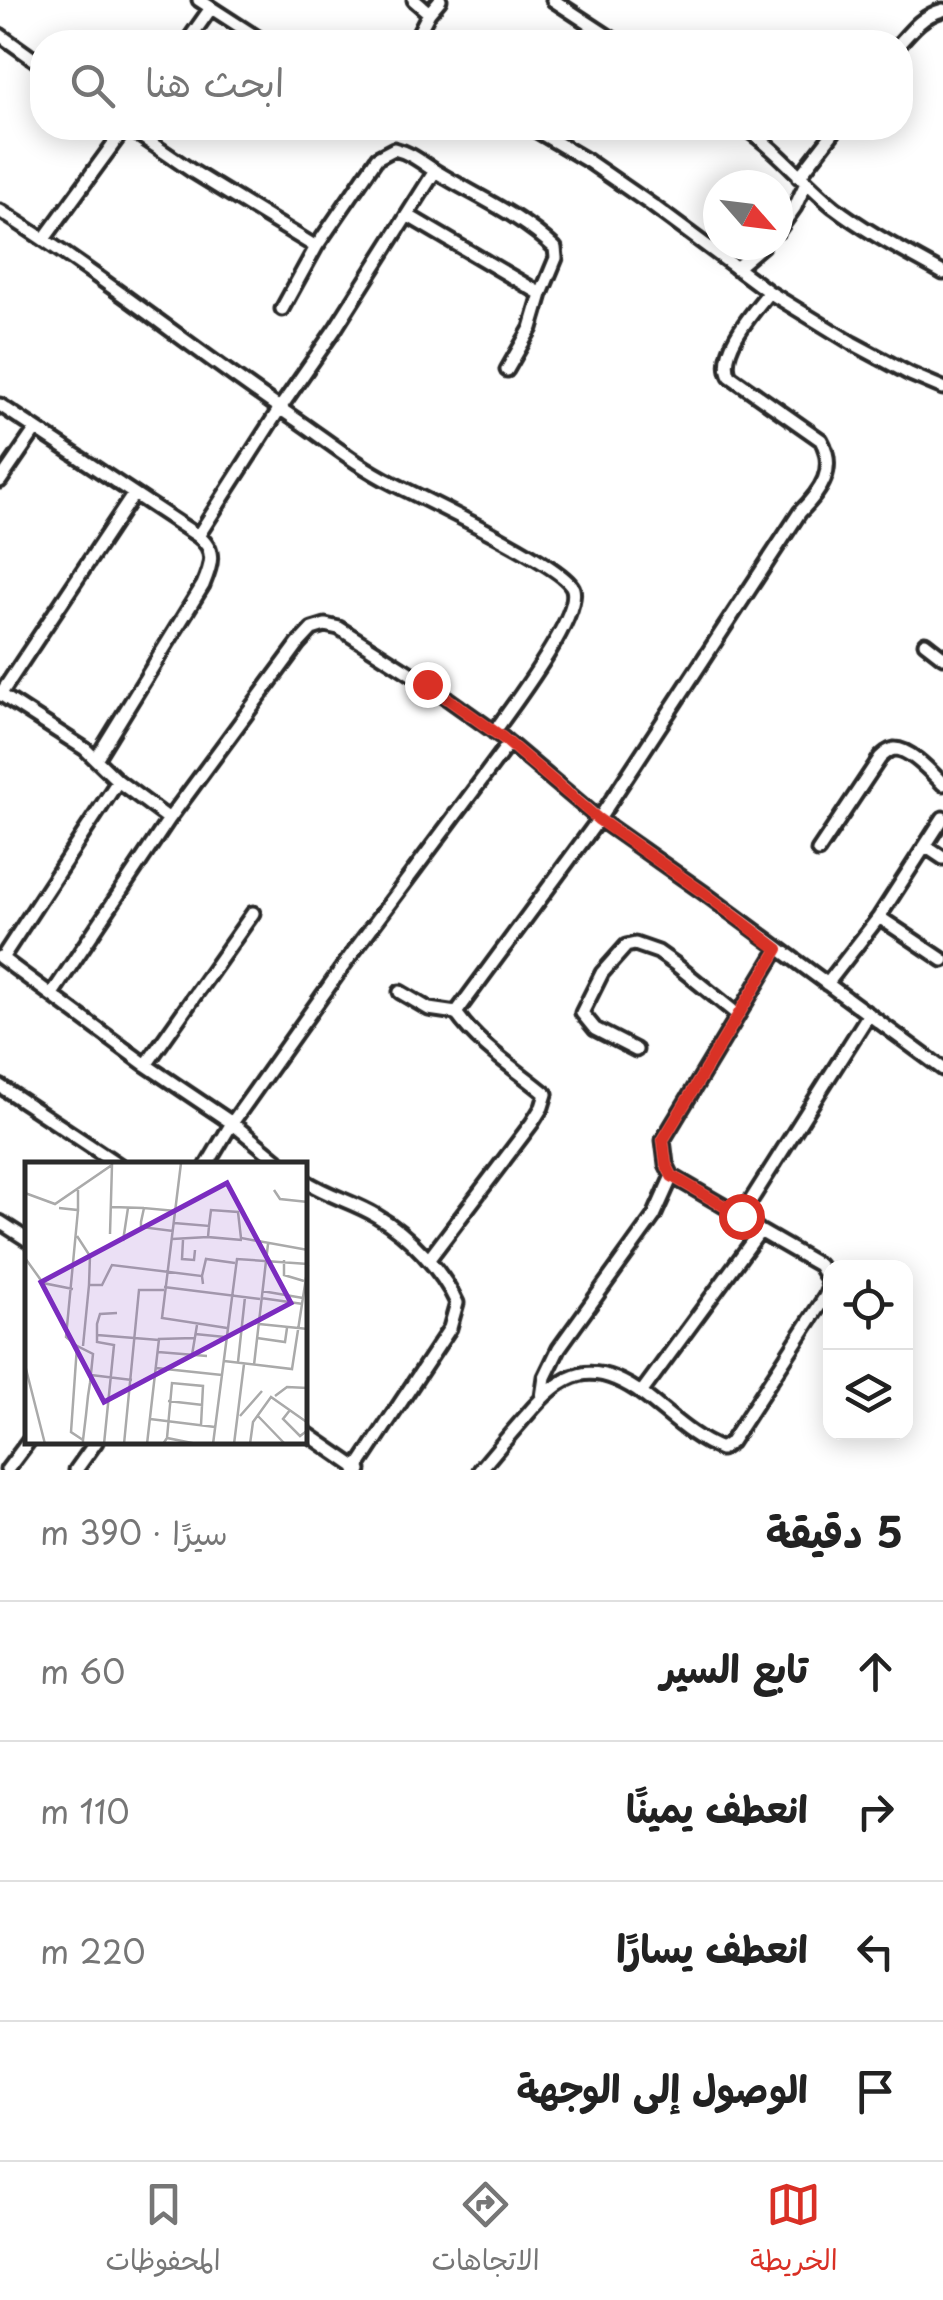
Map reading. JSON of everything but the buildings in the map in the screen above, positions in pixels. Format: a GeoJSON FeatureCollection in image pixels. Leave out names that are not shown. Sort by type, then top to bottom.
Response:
{"type":"FeatureCollection","features":[{"type":"Feature","properties":{"kind":"street"},"geometry":{"type":"LineString","coordinates":[[199,0],[245,30]]}},
{"type":"Feature","properties":{"kind":"street"},"geometry":{"type":"LineString","coordinates":[[414,0],[429,14]]}},
{"type":"Feature","properties":{"kind":"street"},"geometry":{"type":"LineString","coordinates":[[420,30],[440,0]]}},
{"type":"Feature","properties":{"kind":"street"},"geometry":{"type":"LineString","coordinates":[[553,0],[599,30]]}},
{"type":"Feature","properties":{"kind":"street"},"geometry":{"type":"LineString","coordinates":[[195,30],[211,8]]}},
{"type":"Feature","properties":{"kind":"street"},"geometry":{"type":"LineString","coordinates":[[912,30],[933,12],[943,10]]}},
{"type":"Feature","properties":{"kind":"street"},"geometry":{"type":"LineString","coordinates":[[0,35],[30,57]]}},
{"type":"Feature","properties":{"kind":"street"},"geometry":{"type":"LineString","coordinates":[[44,238],[118,140]]}},
{"type":"Feature","properties":{"kind":"street"},"geometry":{"type":"LineString","coordinates":[[145,140],[316,247]]}},
{"type":"Feature","properties":{"kind":"street"},"geometry":{"type":"LineString","coordinates":[[553,140],[588,160],[769,292],[852,343],[943,388]]}},
{"type":"Feature","properties":{"kind":"street"},"geometry":{"type":"LineString","coordinates":[[759,140],[857,224],[943,273]]}},
{"type":"Feature","properties":{"kind":"street"},"geometry":{"type":"LineString","coordinates":[[793,211],[802,180],[829,140]]}},
{"type":"Feature","properties":{"kind":"street"},"geometry":{"type":"LineString","coordinates":[[282,310],[316,247],[377,158],[394,148],[502,208],[555,248],[556,258],[531,328],[508,370]]}},
{"type":"Feature","properties":{"kind":"street"},"geometry":{"type":"LineString","coordinates":[[198,536],[435,171]]}},
{"type":"Feature","properties":{"kind":"street"},"geometry":{"type":"LineString","coordinates":[[0,211],[44,238],[376,475],[509,543],[570,580],[575,592],[573,608],[555,642],[494,732]]}},
{"type":"Feature","properties":{"kind":"street"},"geometry":{"type":"LineString","coordinates":[[407,214],[541,294]]}},
{"type":"Feature","properties":{"kind":"street"},"geometry":{"type":"LineString","coordinates":[[736,268],[745,260]]}},
{"type":"Feature","properties":{"kind":"street"},"geometry":{"type":"LineString","coordinates":[[456,1013],[598,819],[800,512],[818,494],[828,453],[821,440],[730,376],[726,369],[728,354],[769,292]]}},
{"type":"Feature","properties":{"kind":"street"},"geometry":{"type":"LineString","coordinates":[[0,405],[198,536],[208,544],[212,556],[203,585],[96,759]]}},
{"type":"Feature","properties":{"kind":"street"},"geometry":{"type":"LineString","coordinates":[[0,482],[35,430]]}},
{"type":"Feature","properties":{"kind":"street"},"geometry":{"type":"LineString","coordinates":[[134,495],[0,694],[96,759],[118,781],[169,819]]}},
{"type":"Feature","properties":{"kind":"street"},"geometry":{"type":"LineString","coordinates":[[52,994],[169,819],[298,644],[312,629],[325,625],[357,638],[427,684],[509,743],[598,819],[941,1064]]}},
{"type":"Feature","properties":{"kind":"street"},"geometry":{"type":"LineString","coordinates":[[925,643],[943,657]]}},
{"type":"Feature","properties":{"kind":"street"},"geometry":{"type":"LineString","coordinates":[[210,1162],[232,1122],[509,743]]}},
{"type":"Feature","properties":{"kind":"street"},"geometry":{"type":"LineString","coordinates":[[818,851],[890,749],[899,749],[922,763],[943,784]]}},
{"type":"Feature","properties":{"kind":"street"},"geometry":{"type":"LineString","coordinates":[[118,781],[1,957],[146,1065],[232,1122],[279,1162]]}},
{"type":"Feature","properties":{"kind":"street"},"geometry":{"type":"LineString","coordinates":[[827,984],[879,917],[943,818]]}},
{"type":"Feature","properties":{"kind":"street"},"geometry":{"type":"LineString","coordinates":[[926,846],[943,858]]}},
{"type":"Feature","properties":{"kind":"street"},"geometry":{"type":"LineString","coordinates":[[146,1065],[253,913]]}},
{"type":"Feature","properties":{"kind":"street"},"geometry":{"type":"LineString","coordinates":[[879,917],[943,960]]}},
{"type":"Feature","properties":{"kind":"street"},"geometry":{"type":"LineString","coordinates":[[636,1050],[596,1028],[582,1013],[602,973],[626,946],[635,944],[658,952],[738,1015]]}},
{"type":"Feature","properties":{"kind":"street"},"geometry":{"type":"LineString","coordinates":[[480,1470],[542,1398],[563,1380],[586,1373],[614,1378],[642,1393],[706,1443],[721,1449],[731,1442],[826,1297],[829,1287],[819,1265],[672,1176],[666,1164],[663,1140],[778,949]]}},
{"type":"Feature","properties":{"kind":"street"},"geometry":{"type":"LineString","coordinates":[[400,992],[428,1009],[456,1013],[494,1054],[546,1094],[532,1123],[428,1259]]}},
{"type":"Feature","properties":{"kind":"street"},"geometry":{"type":"LineString","coordinates":[[741,1216],[869,1014]]}},
{"type":"Feature","properties":{"kind":"street"},"geometry":{"type":"LineString","coordinates":[[0,1086],[114,1162]]}},
{"type":"Feature","properties":{"kind":"street"},"geometry":{"type":"LineString","coordinates":[[542,1398],[545,1377],[560,1348],[654,1216],[672,1176]]}},
{"type":"Feature","properties":{"kind":"street"},"geometry":{"type":"LineString","coordinates":[[308,1183],[380,1217],[428,1259],[448,1282],[458,1303],[450,1328],[358,1469],[308,1434]]}},
{"type":"Feature","properties":{"kind":"street"},"geometry":{"type":"LineString","coordinates":[[0,1222],[25,1238]]}},
{"type":"Feature","properties":{"kind":"street"},"geometry":{"type":"LineString","coordinates":[[642,1393],[760,1231]]}},
{"type":"Feature","properties":{"kind":"street"},"geometry":{"type":"LineString","coordinates":[[7,1470],[26,1445]]}},
{"type":"Feature","properties":{"kind":"street"},"geometry":{"type":"LineString","coordinates":[[76,1470],[94,1445]]}},
{"type":"Feature","properties":{"kind":"route"},"geometry":{"type":"LineString","coordinates":[[427,684],[503,738],[598,819],[778,949],[663,1140],[672,1176],[741,1216]]}}]}
